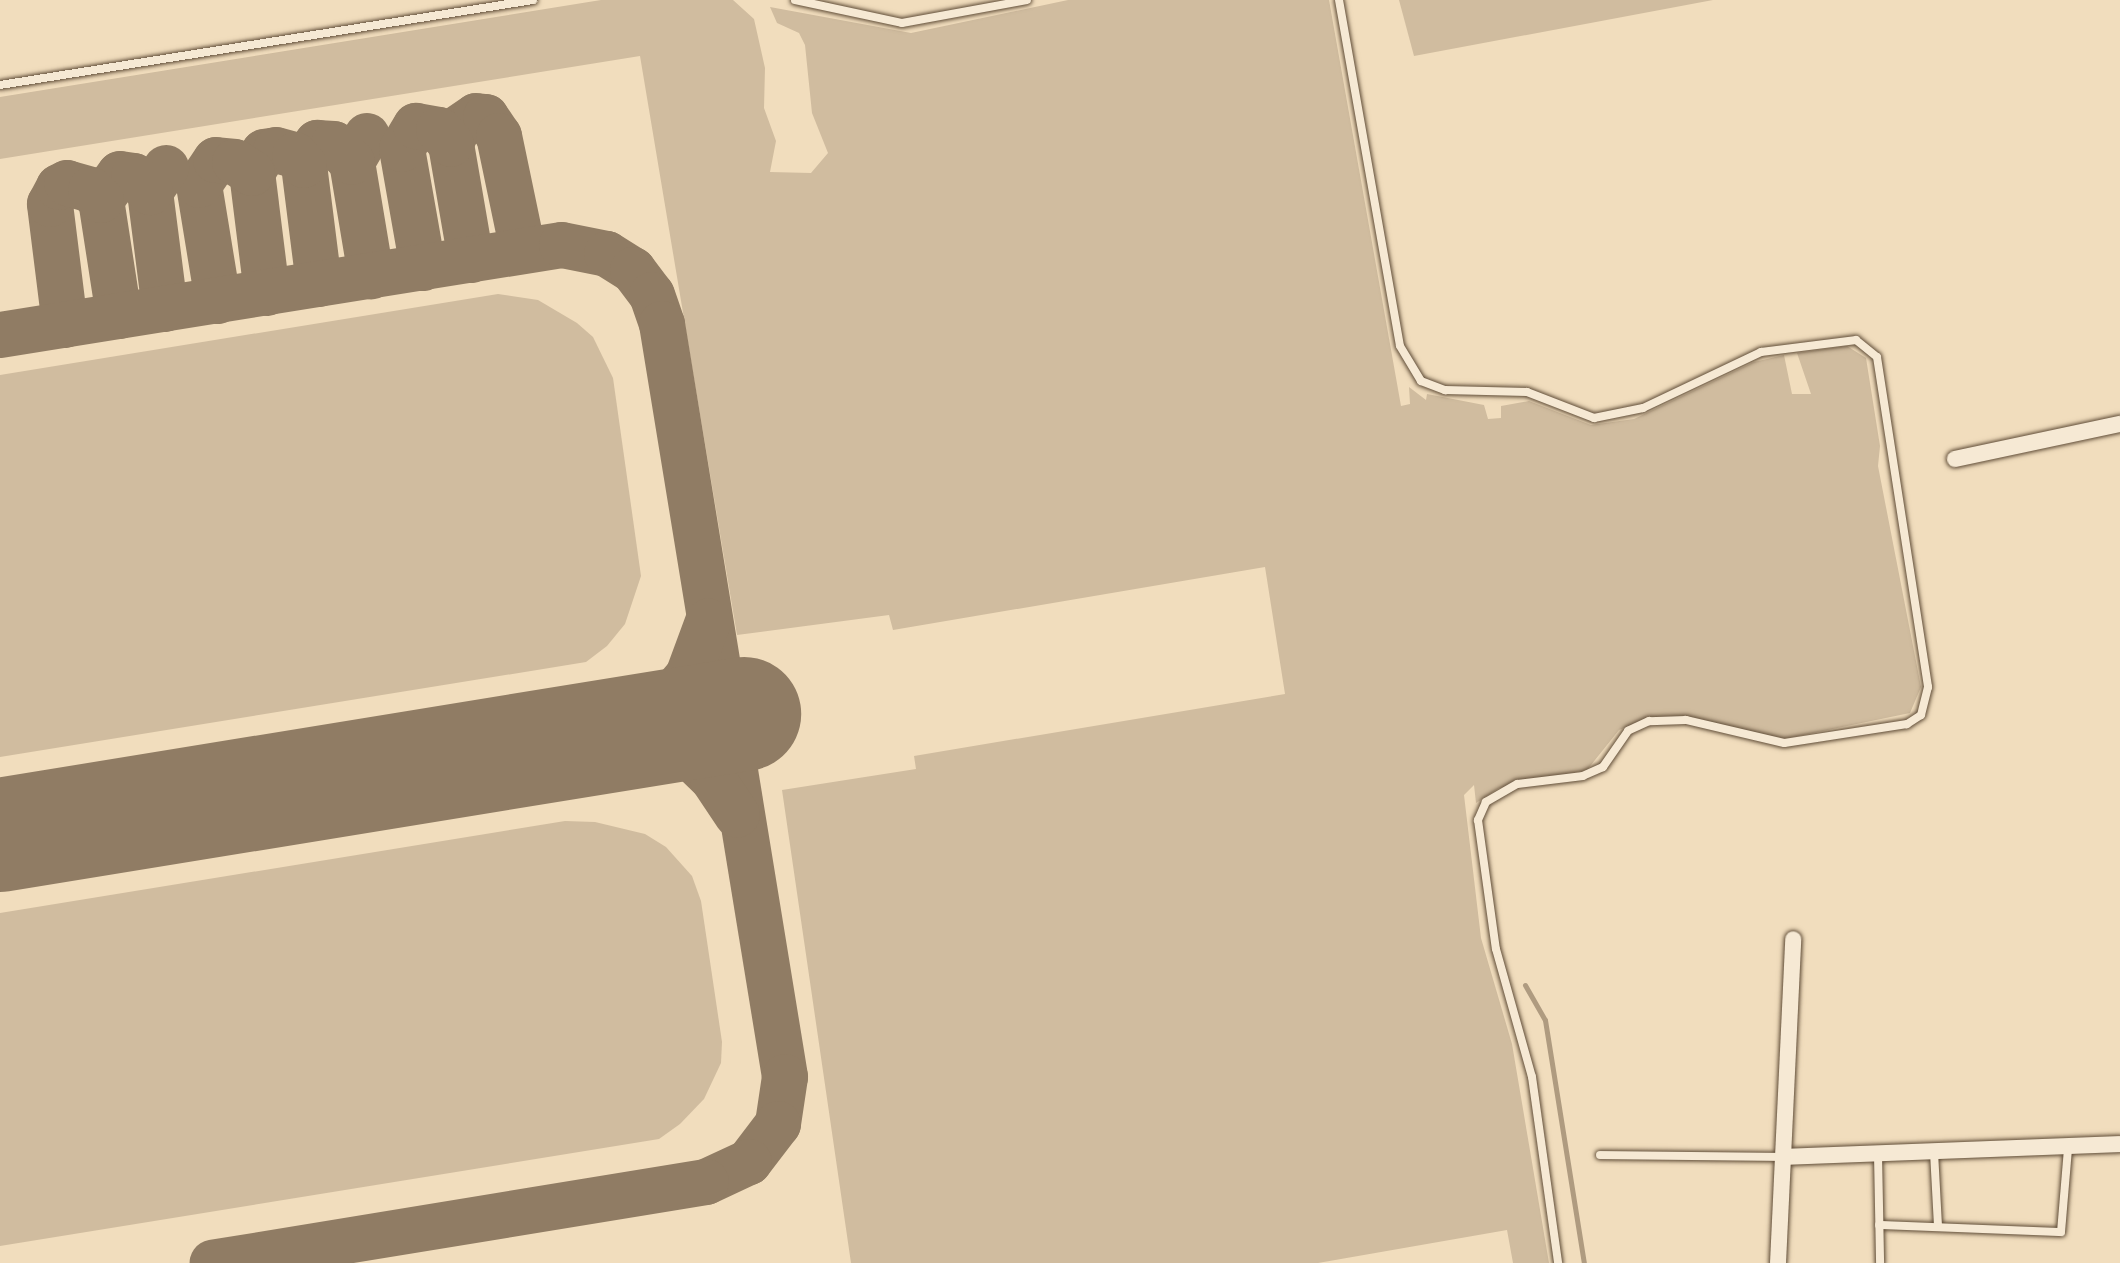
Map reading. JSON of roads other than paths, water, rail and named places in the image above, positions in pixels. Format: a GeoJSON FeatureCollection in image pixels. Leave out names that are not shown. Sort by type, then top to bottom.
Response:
{"type":"FeatureCollection","features":[{"type":"Feature","properties":{"kind":"street"},"geometry":{"type":"LineString","coordinates":[[1955,459],[2120,424]]}},
{"type":"Feature","properties":{"kind":"street"},"geometry":{"type":"LineString","coordinates":[[1778,1263],[1793,939]]}},
{"type":"Feature","properties":{"kind":"street"},"geometry":{"type":"LineString","coordinates":[[1783,1157],[2120,1144]]}},
{"type":"Feature","properties":{"kind":"lane"},"geometry":{"type":"LineString","coordinates":[[0,85],[533,0]]}},
{"type":"Feature","properties":{"kind":"lane"},"geometry":{"type":"LineString","coordinates":[[795,0],[902,23],[1027,0]]}},
{"type":"Feature","properties":{"kind":"lane"},"geometry":{"type":"LineString","coordinates":[[1339,0],[1400,346],[1421,381],[1445,390],[1527,392],[1594,418],[1643,408],[1761,352],[1856,340],[1877,357],[1928,687],[1921,715],[1907,724],[1784,743],[1686,720],[1649,721],[1628,731],[1603,767],[1583,776],[1517,784],[1486,802],[1478,820],[1496,949],[1532,1077],[1558,1263]]}},
{"type":"Feature","properties":{"kind":"lane"},"geometry":{"type":"LineString","coordinates":[[1879,1225],[2061,1232],[2068,1148]]}},
{"type":"Feature","properties":{"kind":"lane"},"geometry":{"type":"LineString","coordinates":[[1934,1152],[1938,1227]]}},
{"type":"Feature","properties":{"kind":"lane"},"geometry":{"type":"LineString","coordinates":[[1878,1154],[1880,1263]]}},
{"type":"Feature","properties":{"kind":"lane"},"geometry":{"type":"LineString","coordinates":[[1600,1155],[1783,1157]]}},
{"type":"Feature","properties":{"kind":"waterway"},"geometry":{"type":"LineString","coordinates":[[1525,985],[1545,1020],[1584,1263]]}}]}
